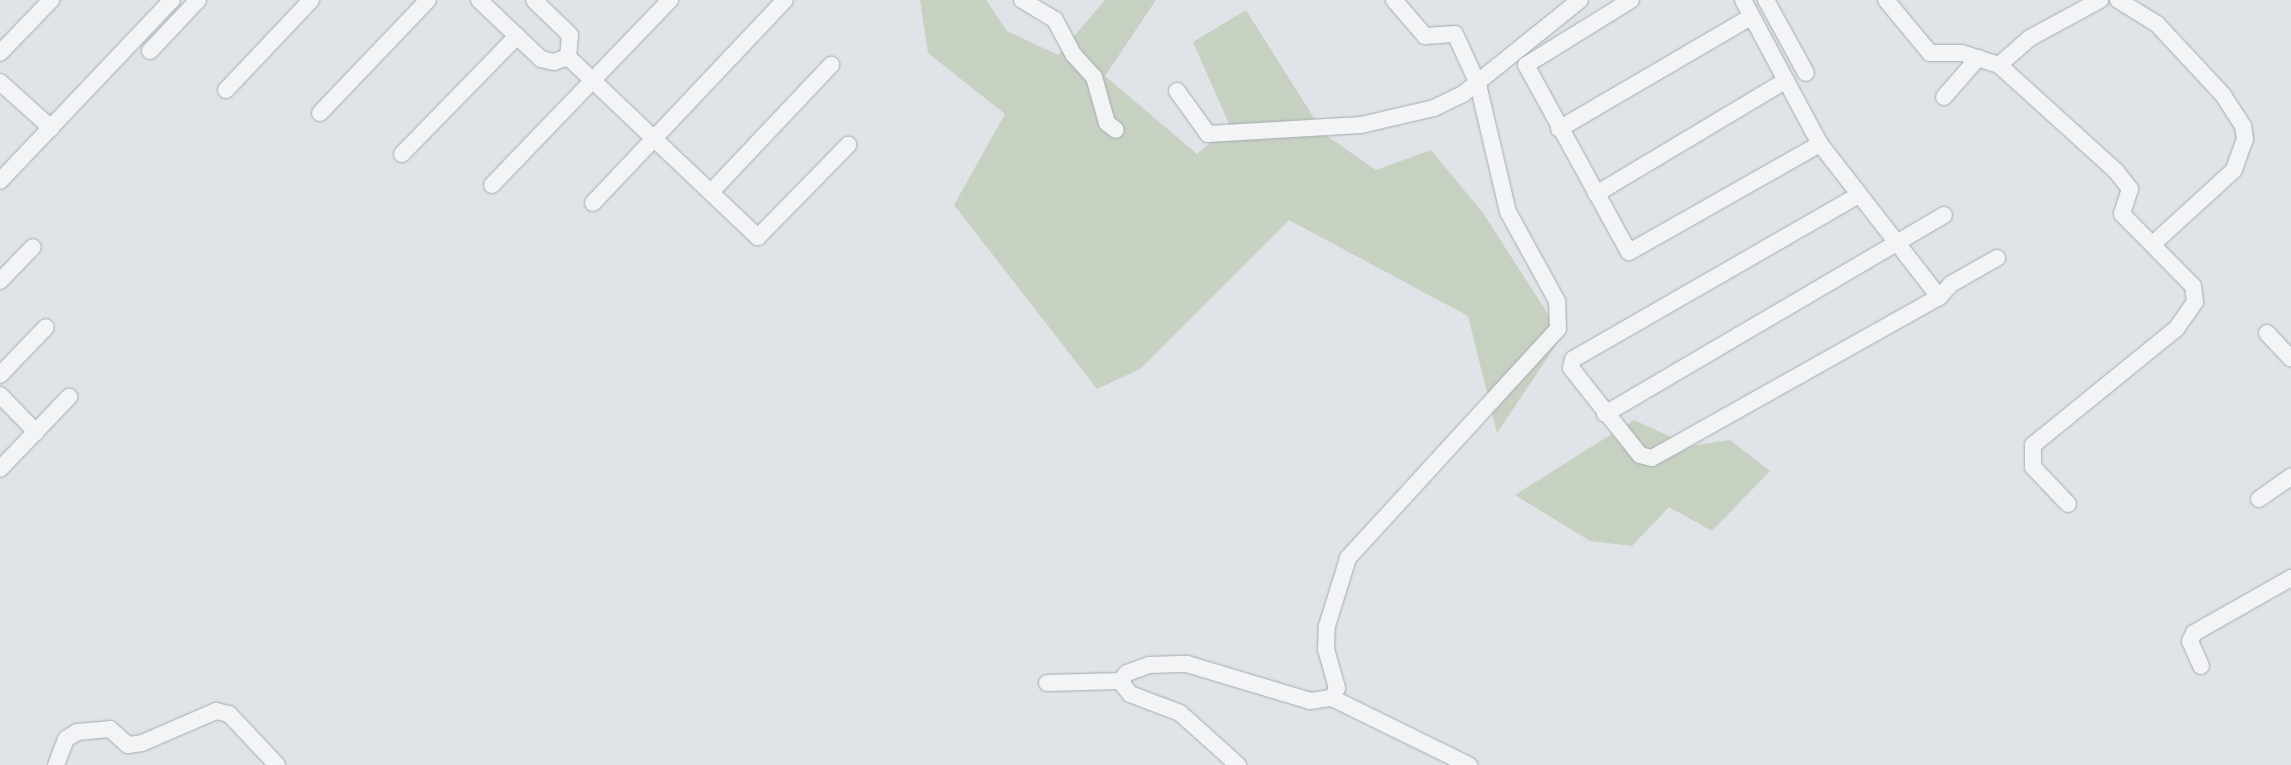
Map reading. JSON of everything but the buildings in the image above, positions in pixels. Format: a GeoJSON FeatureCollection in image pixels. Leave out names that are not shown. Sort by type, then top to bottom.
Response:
{"type":"FeatureCollection","features":[{"type":"Feature","properties":{"kind":"street"},"geometry":{"type":"LineString","coordinates":[[0,53],[51,0]]}},
{"type":"Feature","properties":{"kind":"street"},"geometry":{"type":"LineString","coordinates":[[0,181],[172,0]]}},
{"type":"Feature","properties":{"kind":"street"},"geometry":{"type":"LineString","coordinates":[[150,50],[198,0]]}},
{"type":"Feature","properties":{"kind":"street"},"geometry":{"type":"LineString","coordinates":[[226,90],[311,0]]}},
{"type":"Feature","properties":{"kind":"street"},"geometry":{"type":"LineString","coordinates":[[320,114],[428,0]]}},
{"type":"Feature","properties":{"kind":"street"},"geometry":{"type":"LineString","coordinates":[[479,0],[541,59],[554,62],[568,57]]}},
{"type":"Feature","properties":{"kind":"street"},"geometry":{"type":"LineString","coordinates":[[492,185],[670,0]]}},
{"type":"Feature","properties":{"kind":"street"},"geometry":{"type":"LineString","coordinates":[[593,203],[784,0]]}},
{"type":"Feature","properties":{"kind":"street"},"geometry":{"type":"LineString","coordinates":[[1022,0],[1055,20],[1074,55],[1096,82],[1107,123],[1116,130]]}},
{"type":"Feature","properties":{"kind":"street"},"geometry":{"type":"LineString","coordinates":[[1332,698],[1337,688],[1326,649],[1327,626],[1348,558],[1558,329],[1557,301],[1508,212],[1478,84],[1455,34],[1425,36],[1394,0]]}},
{"type":"Feature","properties":{"kind":"street"},"geometry":{"type":"LineString","coordinates":[[1177,91],[1203,131],[1218,134],[1361,125],[1434,108],[1478,84],[1580,0]]}},
{"type":"Feature","properties":{"kind":"street"},"geometry":{"type":"LineString","coordinates":[[1631,0],[1526,65],[1559,129],[1629,252],[1820,144]]}},
{"type":"Feature","properties":{"kind":"street"},"geometry":{"type":"LineString","coordinates":[[1742,0],[1749,18],[1820,144],[1857,196],[1900,244],[1938,297]]}},
{"type":"Feature","properties":{"kind":"street"},"geometry":{"type":"LineString","coordinates":[[1766,0],[1806,73]]}},
{"type":"Feature","properties":{"kind":"street"},"geometry":{"type":"LineString","coordinates":[[1886,0],[1930,54],[1978,58],[1999,65],[2126,181],[2130,189],[2122,214],[2193,286],[2195,302],[2177,328],[2034,445],[2033,467],[2068,504]]}},
{"type":"Feature","properties":{"kind":"street"},"geometry":{"type":"LineString","coordinates":[[1999,65],[2030,38],[2072,7],[2100,0]]}},
{"type":"Feature","properties":{"kind":"street"},"geometry":{"type":"LineString","coordinates":[[2118,0],[2145,13],[2223,95],[2234,109],[2246,140],[2234,170],[2153,244]]}},
{"type":"Feature","properties":{"kind":"street"},"geometry":{"type":"LineString","coordinates":[[540,2],[570,35],[568,57]]}},
{"type":"Feature","properties":{"kind":"street"},"geometry":{"type":"LineString","coordinates":[[1559,129],[1749,18]]}},
{"type":"Feature","properties":{"kind":"street"},"geometry":{"type":"LineString","coordinates":[[402,154],[517,36]]}},
{"type":"Feature","properties":{"kind":"street"},"geometry":{"type":"LineString","coordinates":[[568,57],[758,237],[848,145]]}},
{"type":"Feature","properties":{"kind":"street"},"geometry":{"type":"LineString","coordinates":[[1944,97],[1978,58]]}},
{"type":"Feature","properties":{"kind":"street"},"geometry":{"type":"LineString","coordinates":[[711,192],[831,65]]}},
{"type":"Feature","properties":{"kind":"street"},"geometry":{"type":"LineString","coordinates":[[0,82],[50,128]]}},
{"type":"Feature","properties":{"kind":"street"},"geometry":{"type":"LineString","coordinates":[[1596,194],[1785,82]]}},
{"type":"Feature","properties":{"kind":"street"},"geometry":{"type":"LineString","coordinates":[[1857,196],[1573,359],[1571,368],[1633,449],[1652,458],[1938,297],[1951,284],[1997,258]]}},
{"type":"Feature","properties":{"kind":"street"},"geometry":{"type":"LineString","coordinates":[[1605,414],[1900,244],[1944,215]]}},
{"type":"Feature","properties":{"kind":"street"},"geometry":{"type":"LineString","coordinates":[[0,281],[34,246]]}},
{"type":"Feature","properties":{"kind":"street"},"geometry":{"type":"LineString","coordinates":[[0,375],[46,328]]}},
{"type":"Feature","properties":{"kind":"street"},"geometry":{"type":"LineString","coordinates":[[2266,333],[2291,359]]}},
{"type":"Feature","properties":{"kind":"street"},"geometry":{"type":"LineString","coordinates":[[0,395],[36,432]]}},
{"type":"Feature","properties":{"kind":"street"},"geometry":{"type":"LineString","coordinates":[[0,469],[69,398]]}},
{"type":"Feature","properties":{"kind":"street"},"geometry":{"type":"LineString","coordinates":[[2259,499],[2291,477]]}},
{"type":"Feature","properties":{"kind":"street"},"geometry":{"type":"LineString","coordinates":[[2201,666],[2190,641],[2194,633],[2291,578]]}},
{"type":"Feature","properties":{"kind":"street"},"geometry":{"type":"LineString","coordinates":[[1047,683],[1120,681],[1127,673],[1149,665],[1187,664],[1310,701],[1332,698],[1469,765]]}},
{"type":"Feature","properties":{"kind":"street"},"geometry":{"type":"LineString","coordinates":[[1120,681],[1130,694],[1180,713],[1237,765]]}},
{"type":"Feature","properties":{"kind":"street"},"geometry":{"type":"LineString","coordinates":[[56,765],[66,739],[77,732],[110,729],[128,745],[142,743],[216,711],[229,714],[277,765]]}},
{"type":"Feature","properties":{"kind":"green space"},"geometry":{"type":"Polygon","coordinates":[[[920,0],[986,0],[1007,31],[1058,55],[1105,0],[1156,0],[1105,76],[1197,154],[1230,126],[1193,42],[1246,10],[1324,134],[1376,170],[1431,150],[1483,213],[1562,336],[1497,433],[1468,316],[1289,220],[1140,369],[1097,389],[954,205],[1005,114],[928,53],[920,0]]]}},
{"type":"Feature","properties":{"kind":"green space"},"geometry":{"type":"Polygon","coordinates":[[[1634,420],[1690,446],[1730,440],[1770,471],[1712,531],[1669,507],[1632,546],[1590,541],[1515,495],[1634,420]]]}}]}
